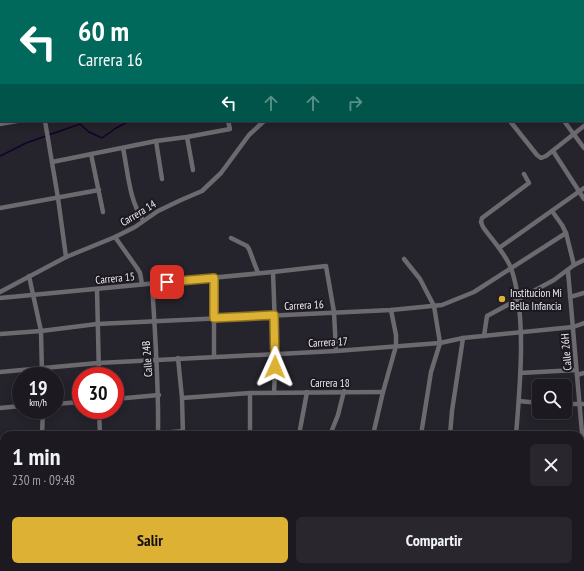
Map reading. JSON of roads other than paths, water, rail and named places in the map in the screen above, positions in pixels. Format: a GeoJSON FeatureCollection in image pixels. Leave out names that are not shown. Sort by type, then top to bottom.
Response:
{"type":"FeatureCollection","features":[{"type":"Feature","properties":{"kind":"street"},"geometry":{"type":"LineString","coordinates":[[0,124],[11,122]]}},
{"type":"Feature","properties":{"kind":"street"},"geometry":{"type":"LineString","coordinates":[[45,122],[66,257]]}},
{"type":"Feature","properties":{"kind":"street"},"geometry":{"type":"LineString","coordinates":[[52,162],[230,129],[228,122]]}},
{"type":"Feature","properties":{"kind":"street","name":"Carrera 14"},"geometry":{"type":"LineString","coordinates":[[0,292],[66,257],[134,228],[143,220],[202,191],[221,172],[249,135],[263,122]]}},
{"type":"Feature","properties":{"kind":"street"},"geometry":{"type":"LineString","coordinates":[[511,122],[541,158],[553,151],[584,126]]}},
{"type":"Feature","properties":{"kind":"street"},"geometry":{"type":"LineString","coordinates":[[565,122],[584,148]]}},
{"type":"Feature","properties":{"kind":"street"},"geometry":{"type":"LineString","coordinates":[[187,137],[193,170]]}},
{"type":"Feature","properties":{"kind":"street"},"geometry":{"type":"LineString","coordinates":[[156,142],[162,179]]}},
{"type":"Feature","properties":{"kind":"street"},"geometry":{"type":"LineString","coordinates":[[123,148],[137,212],[143,220]]}},
{"type":"Feature","properties":{"kind":"street"},"geometry":{"type":"LineString","coordinates":[[553,151],[584,198]]}},
{"type":"Feature","properties":{"kind":"street"},"geometry":{"type":"LineString","coordinates":[[91,154],[103,212]]}},
{"type":"Feature","properties":{"kind":"street"},"geometry":{"type":"LineString","coordinates":[[516,431],[519,401],[521,333],[518,298],[511,268],[481,222],[482,218],[529,183],[524,174]]}},
{"type":"Feature","properties":{"kind":"street"},"geometry":{"type":"LineString","coordinates":[[498,248],[584,188]]}},
{"type":"Feature","properties":{"kind":"street"},"geometry":{"type":"LineString","coordinates":[[0,208],[99,190]]}},
{"type":"Feature","properties":{"kind":"street"},"geometry":{"type":"LineString","coordinates":[[552,211],[566,233],[574,265]]}},
{"type":"Feature","properties":{"kind":"street","name":"Carrera 16"},"geometry":{"type":"LineString","coordinates":[[0,334],[97,324],[391,310],[442,305],[474,292],[566,233]]}},
{"type":"Feature","properties":{"kind":"street"},"geometry":{"type":"LineString","coordinates":[[115,237],[140,273],[142,284]]}},
{"type":"Feature","properties":{"kind":"street"},"geometry":{"type":"LineString","coordinates":[[231,238],[249,249],[258,273]]}},
{"type":"Feature","properties":{"kind":"street"},"geometry":{"type":"LineString","coordinates":[[404,259],[420,280],[434,306],[440,343],[431,372],[422,431]]}},
{"type":"Feature","properties":{"kind":"street"},"geometry":{"type":"LineString","coordinates":[[484,336],[487,316],[554,280],[574,265],[584,260]]}},
{"type":"Feature","properties":{"kind":"street","name":"Carrera 15"},"geometry":{"type":"LineString","coordinates":[[0,298],[326,266],[334,312]]}},
{"type":"Feature","properties":{"kind":"street","name":"Calle 26H"},"geometry":{"type":"LineString","coordinates":[[568,271],[577,373],[582,404],[583,431]]}},
{"type":"Feature","properties":{"kind":"street"},"geometry":{"type":"LineString","coordinates":[[273,272],[276,354],[274,392]]}},
{"type":"Feature","properties":{"kind":"street"},"geometry":{"type":"LineString","coordinates":[[29,276],[34,294],[40,331],[42,367]]}},
{"type":"Feature","properties":{"kind":"street"},"geometry":{"type":"LineString","coordinates":[[214,278],[214,356]]}},
{"type":"Feature","properties":{"kind":"street","name":"Calle 24B"},"geometry":{"type":"LineString","coordinates":[[152,284],[159,395],[158,431]]}},
{"type":"Feature","properties":{"kind":"street"},"geometry":{"type":"LineString","coordinates":[[97,289],[98,367]]}},
{"type":"Feature","properties":{"kind":"street"},"geometry":{"type":"LineString","coordinates":[[570,297],[584,293]]}},
{"type":"Feature","properties":{"kind":"street"},"geometry":{"type":"LineString","coordinates":[[374,431],[396,346],[396,335],[391,310]]}},
{"type":"Feature","properties":{"kind":"street"},"geometry":{"type":"LineString","coordinates":[[334,312],[336,351]]}},
{"type":"Feature","properties":{"kind":"street","name":"Carrera 17"},"geometry":{"type":"LineString","coordinates":[[61,367],[98,363],[336,351],[440,343],[463,338],[573,327],[584,323]]}},
{"type":"Feature","properties":{"kind":"street"},"geometry":{"type":"LineString","coordinates":[[450,431],[463,338]]}},
{"type":"Feature","properties":{"kind":"street"},"geometry":{"type":"LineString","coordinates":[[178,358],[182,398],[183,431]]}},
{"type":"Feature","properties":{"kind":"street","name":"Carrera 17"},"geometry":{"type":"LineString","coordinates":[[0,372],[12,371]]}},
{"type":"Feature","properties":{"kind":"street"},"geometry":{"type":"LineString","coordinates":[[520,373],[584,373]]}},
{"type":"Feature","properties":{"kind":"street","name":"Carrera 18"},"geometry":{"type":"LineString","coordinates":[[182,398],[274,392],[383,392]]}},
{"type":"Feature","properties":{"kind":"street"},"geometry":{"type":"LineString","coordinates":[[300,431],[307,392]]}},
{"type":"Feature","properties":{"kind":"street"},"geometry":{"type":"LineString","coordinates":[[332,431],[338,415],[344,392]]}},
{"type":"Feature","properties":{"kind":"street"},"geometry":{"type":"LineString","coordinates":[[250,393],[250,431]]}},
{"type":"Feature","properties":{"kind":"street"},"geometry":{"type":"LineString","coordinates":[[124,399],[159,395]]}},
{"type":"Feature","properties":{"kind":"street"},"geometry":{"type":"LineString","coordinates":[[519,401],[532,402]]}},
{"type":"Feature","properties":{"kind":"street"},"geometry":{"type":"LineString","coordinates":[[0,408],[12,407]]}},
{"type":"Feature","properties":{"kind":"street"},"geometry":{"type":"LineString","coordinates":[[42,431],[43,419]]}},
{"type":"Feature","properties":{"kind":"street"},"geometry":{"type":"LineString","coordinates":[[99,419],[100,431]]}},
{"type":"Feature","properties":{"kind":"street"},"geometry":{"type":"LineString","coordinates":[[137,571],[151,571]]}},
{"type":"Feature","properties":{"kind":"waterway"},"geometry":{"type":"LineString","coordinates":[[0,156],[26,143],[80,124],[89,132],[102,138],[128,122]]}},
{"type":"Feature","properties":{"kind":"place","name":"Institucion Mi Bella Infancia"},"geometry":{"type":"Point","coordinates":[502,299]}}]}
